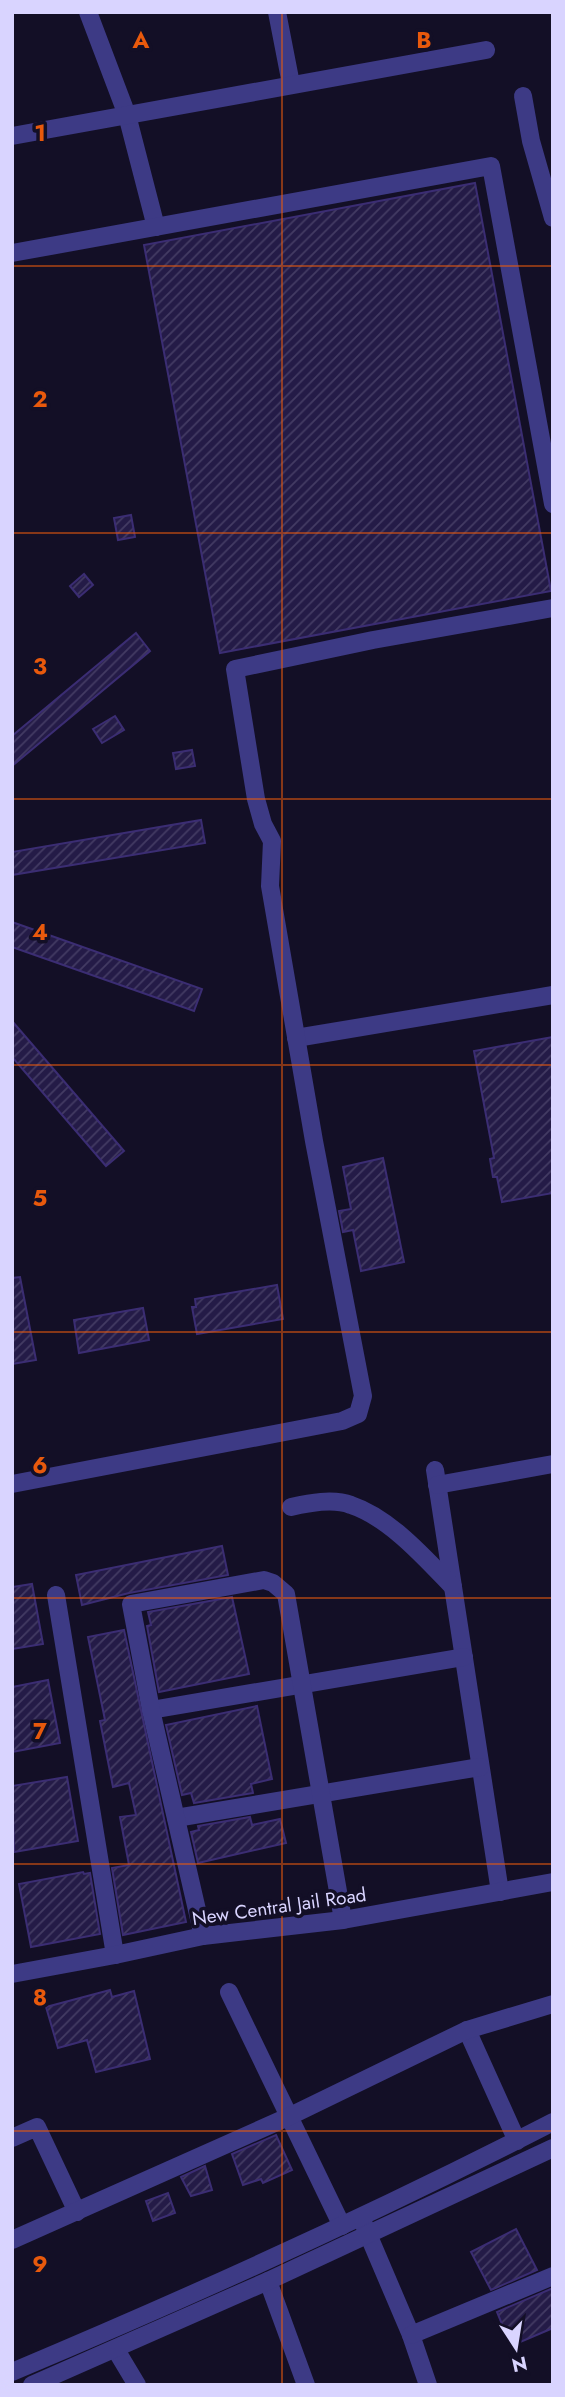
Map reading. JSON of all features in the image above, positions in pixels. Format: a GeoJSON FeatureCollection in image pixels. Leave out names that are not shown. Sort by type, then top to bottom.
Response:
{"type":"FeatureCollection","features":[{"type":"Feature","properties":{"kind":"street"},"geometry":{"type":"LineString","coordinates":[[88,12],[127,115],[156,228]]}},
{"type":"Feature","properties":{"kind":"street"},"geometry":{"type":"LineString","coordinates":[[277,12],[291,85]]}},
{"type":"Feature","properties":{"kind":"street"},"geometry":{"type":"LineString","coordinates":[[12,136],[486,50]]}},
{"type":"Feature","properties":{"kind":"street"},"geometry":{"type":"LineString","coordinates":[[523,96],[531,141],[553,218]]}},
{"type":"Feature","properties":{"kind":"street"},"geometry":{"type":"LineString","coordinates":[[12,253],[491,166],[553,504]]}},
{"type":"Feature","properties":{"kind":"street"},"geometry":{"type":"LineString","coordinates":[[12,1484],[342,1422],[358,1414],[363,1396],[314,1141],[270,886],[272,841],[263,824],[256,799],[235,669],[373,640],[553,608]]}},
{"type":"Feature","properties":{"kind":"street"},"geometry":{"type":"LineString","coordinates":[[296,1038],[553,995]]}},
{"type":"Feature","properties":{"kind":"street"},"geometry":{"type":"LineString","coordinates":[[500,1892],[436,1478],[553,1464]]}},
{"type":"Feature","properties":{"kind":"street"},"geometry":{"type":"LineString","coordinates":[[291,1507],[325,1502],[350,1504],[373,1516],[419,1551],[453,1587]]}},
{"type":"Feature","properties":{"kind":"street"},"geometry":{"type":"LineString","coordinates":[[202,1936],[151,1710],[131,1604],[264,1580],[273,1583],[286,1594],[343,1920]]}},
{"type":"Feature","properties":{"kind":"street"},"geometry":{"type":"LineString","coordinates":[[57,1595],[115,1955]]}},
{"type":"Feature","properties":{"kind":"street"},"geometry":{"type":"LineString","coordinates":[[151,1710],[464,1657]]}},
{"type":"Feature","properties":{"kind":"street"},"geometry":{"type":"LineString","coordinates":[[176,1818],[480,1767]]}},
{"type":"Feature","properties":{"kind":"street","name":"New Central Jail Road"},"geometry":{"type":"LineString","coordinates":[[12,1974],[202,1936],[343,1920],[553,1882]]}},
{"type":"Feature","properties":{"kind":"street"},"geometry":{"type":"LineString","coordinates":[[229,1992],[342,2226]]}},
{"type":"Feature","properties":{"kind":"street"},"geometry":{"type":"LineString","coordinates":[[12,2240],[288,2117],[467,2030],[553,2004]]}},
{"type":"Feature","properties":{"kind":"street"},"geometry":{"type":"LineString","coordinates":[[467,2030],[517,2141]]}},
{"type":"Feature","properties":{"kind":"street"},"geometry":{"type":"LineString","coordinates":[[12,2372],[342,2226],[553,2122]]}},
{"type":"Feature","properties":{"kind":"street"},"geometry":{"type":"LineString","coordinates":[[12,2138],[37,2127],[77,2212]]}},
{"type":"Feature","properties":{"kind":"street"},"geometry":{"type":"LineString","coordinates":[[32,2385],[185,2319],[553,2148]]}},
{"type":"Feature","properties":{"kind":"street"},"geometry":{"type":"LineString","coordinates":[[361,2217],[411,2335],[428,2385]]}},
{"type":"Feature","properties":{"kind":"street"},"geometry":{"type":"LineString","coordinates":[[411,2335],[553,2276]]}},
{"type":"Feature","properties":{"kind":"street"},"geometry":{"type":"LineString","coordinates":[[268,2281],[306,2385]]}},
{"type":"Feature","properties":{"kind":"street"},"geometry":{"type":"LineString","coordinates":[[176,2301],[185,2319]]}},
{"type":"Feature","properties":{"kind":"street"},"geometry":{"type":"LineString","coordinates":[[116,2350],[137,2385]]}},
{"type":"Feature","properties":{"kind":"building"},"geometry":{"type":"Polygon","coordinates":[[[475,183],[551,591],[220,653],[144,245],[475,183]]]}},
{"type":"Feature","properties":{"kind":"building"},"geometry":{"type":"Polygon","coordinates":[[[131,515],[135,537],[118,540],[114,518],[131,515]]]}},
{"type":"Feature","properties":{"kind":"building"},"geometry":{"type":"Polygon","coordinates":[[[84,574],[93,585],[79,597],[70,586],[84,574]]]}},
{"type":"Feature","properties":{"kind":"building"},"geometry":{"type":"Polygon","coordinates":[[[136,633],[150,651],[12,766],[12,736],[136,633]]]}},
{"type":"Feature","properties":{"kind":"building"},"geometry":{"type":"Polygon","coordinates":[[[115,716],[124,730],[102,743],[93,729],[115,716]]]}},
{"type":"Feature","properties":{"kind":"building"},"geometry":{"type":"Polygon","coordinates":[[[192,750],[195,766],[176,769],[173,753],[192,750]]]}},
{"type":"Feature","properties":{"kind":"building"},"geometry":{"type":"Polygon","coordinates":[[[201,820],[205,843],[12,875],[12,852],[201,820]]]}},
{"type":"Feature","properties":{"kind":"building"},"geometry":{"type":"Polygon","coordinates":[[[12,922],[202,989],[194,1011],[12,947],[12,922]]]}},
{"type":"Feature","properties":{"kind":"building"},"geometry":{"type":"Polygon","coordinates":[[[12,1021],[124,1151],[106,1166],[12,1057],[12,1021]]]}},
{"type":"Feature","properties":{"kind":"building"},"geometry":{"type":"Polygon","coordinates":[[[553,1037],[553,1193],[502,1202],[497,1177],[493,1177],[490,1159],[494,1158],[474,1051],[553,1037]]]}},
{"type":"Feature","properties":{"kind":"building"},"geometry":{"type":"Polygon","coordinates":[[[383,1158],[404,1262],[361,1271],[353,1230],[343,1232],[339,1211],[351,1209],[343,1167],[383,1158]]]}},
{"type":"Feature","properties":{"kind":"building"},"geometry":{"type":"Polygon","coordinates":[[[20,1277],[36,1360],[12,1364],[12,1278],[20,1277]]]}},
{"type":"Feature","properties":{"kind":"building"},"geometry":{"type":"Polygon","coordinates":[[[277,1285],[283,1319],[197,1334],[192,1307],[196,1307],[195,1299],[277,1285]]]}},
{"type":"Feature","properties":{"kind":"building"},"geometry":{"type":"Polygon","coordinates":[[[143,1308],[149,1340],[79,1353],[74,1320],[143,1308]]]}},
{"type":"Feature","properties":{"kind":"building"},"geometry":{"type":"Polygon","coordinates":[[[222,1546],[228,1575],[129,1593],[82,1605],[76,1575],[222,1546]]]}},
{"type":"Feature","properties":{"kind":"building"},"geometry":{"type":"Polygon","coordinates":[[[32,1584],[43,1644],[12,1649],[12,1587],[32,1584]]]}},
{"type":"Feature","properties":{"kind":"building"},"geometry":{"type":"Polygon","coordinates":[[[232,1597],[249,1674],[159,1692],[147,1626],[151,1625],[148,1612],[232,1597]]]}},
{"type":"Feature","properties":{"kind":"building"},"geometry":{"type":"Polygon","coordinates":[[[124,1630],[186,1922],[123,1935],[112,1868],[129,1865],[120,1817],[136,1815],[129,1783],[113,1787],[100,1721],[105,1720],[88,1637],[124,1630]]]}},
{"type":"Feature","properties":{"kind":"building"},"geometry":{"type":"Polygon","coordinates":[[[48,1680],[60,1743],[12,1752],[12,1687],[48,1680]]]}},
{"type":"Feature","properties":{"kind":"building"},"geometry":{"type":"Polygon","coordinates":[[[257,1706],[272,1779],[251,1784],[253,1793],[194,1803],[191,1793],[182,1795],[166,1725],[257,1706]]]}},
{"type":"Feature","properties":{"kind":"building"},"geometry":{"type":"Polygon","coordinates":[[[67,1777],[78,1841],[14,1852],[12,1786],[67,1777]]]}},
{"type":"Feature","properties":{"kind":"building"},"geometry":{"type":"Polygon","coordinates":[[[250,1817],[252,1825],[280,1819],[286,1843],[198,1863],[191,1832],[199,1830],[198,1826],[250,1817]]]}},
{"type":"Feature","properties":{"kind":"building"},"geometry":{"type":"Polygon","coordinates":[[[90,1873],[100,1934],[31,1947],[19,1884],[90,1873]]]}},
{"type":"Feature","properties":{"kind":"building"},"geometry":{"type":"Polygon","coordinates":[[[110,1990],[112,1997],[134,1991],[150,2059],[96,2072],[87,2040],[58,2048],[46,2007],[110,1990]]]}},
{"type":"Feature","properties":{"kind":"building"},"geometry":{"type":"Polygon","coordinates":[[[276,2135],[292,2170],[263,2183],[261,2179],[243,2185],[232,2154],[276,2135]]]}},
{"type":"Feature","properties":{"kind":"building"},"geometry":{"type":"Polygon","coordinates":[[[205,2166],[212,2190],[191,2196],[181,2177],[205,2166]]]}},
{"type":"Feature","properties":{"kind":"building"},"geometry":{"type":"Polygon","coordinates":[[[168,2193],[175,2213],[153,2221],[146,2201],[168,2193]]]}},
{"type":"Feature","properties":{"kind":"building"},"geometry":{"type":"Polygon","coordinates":[[[516,2229],[537,2270],[491,2290],[471,2252],[516,2229]]]}},
{"type":"Feature","properties":{"kind":"building"},"geometry":{"type":"Polygon","coordinates":[[[553,2288],[553,2328],[511,2346],[497,2312],[553,2288]]]}}]}
